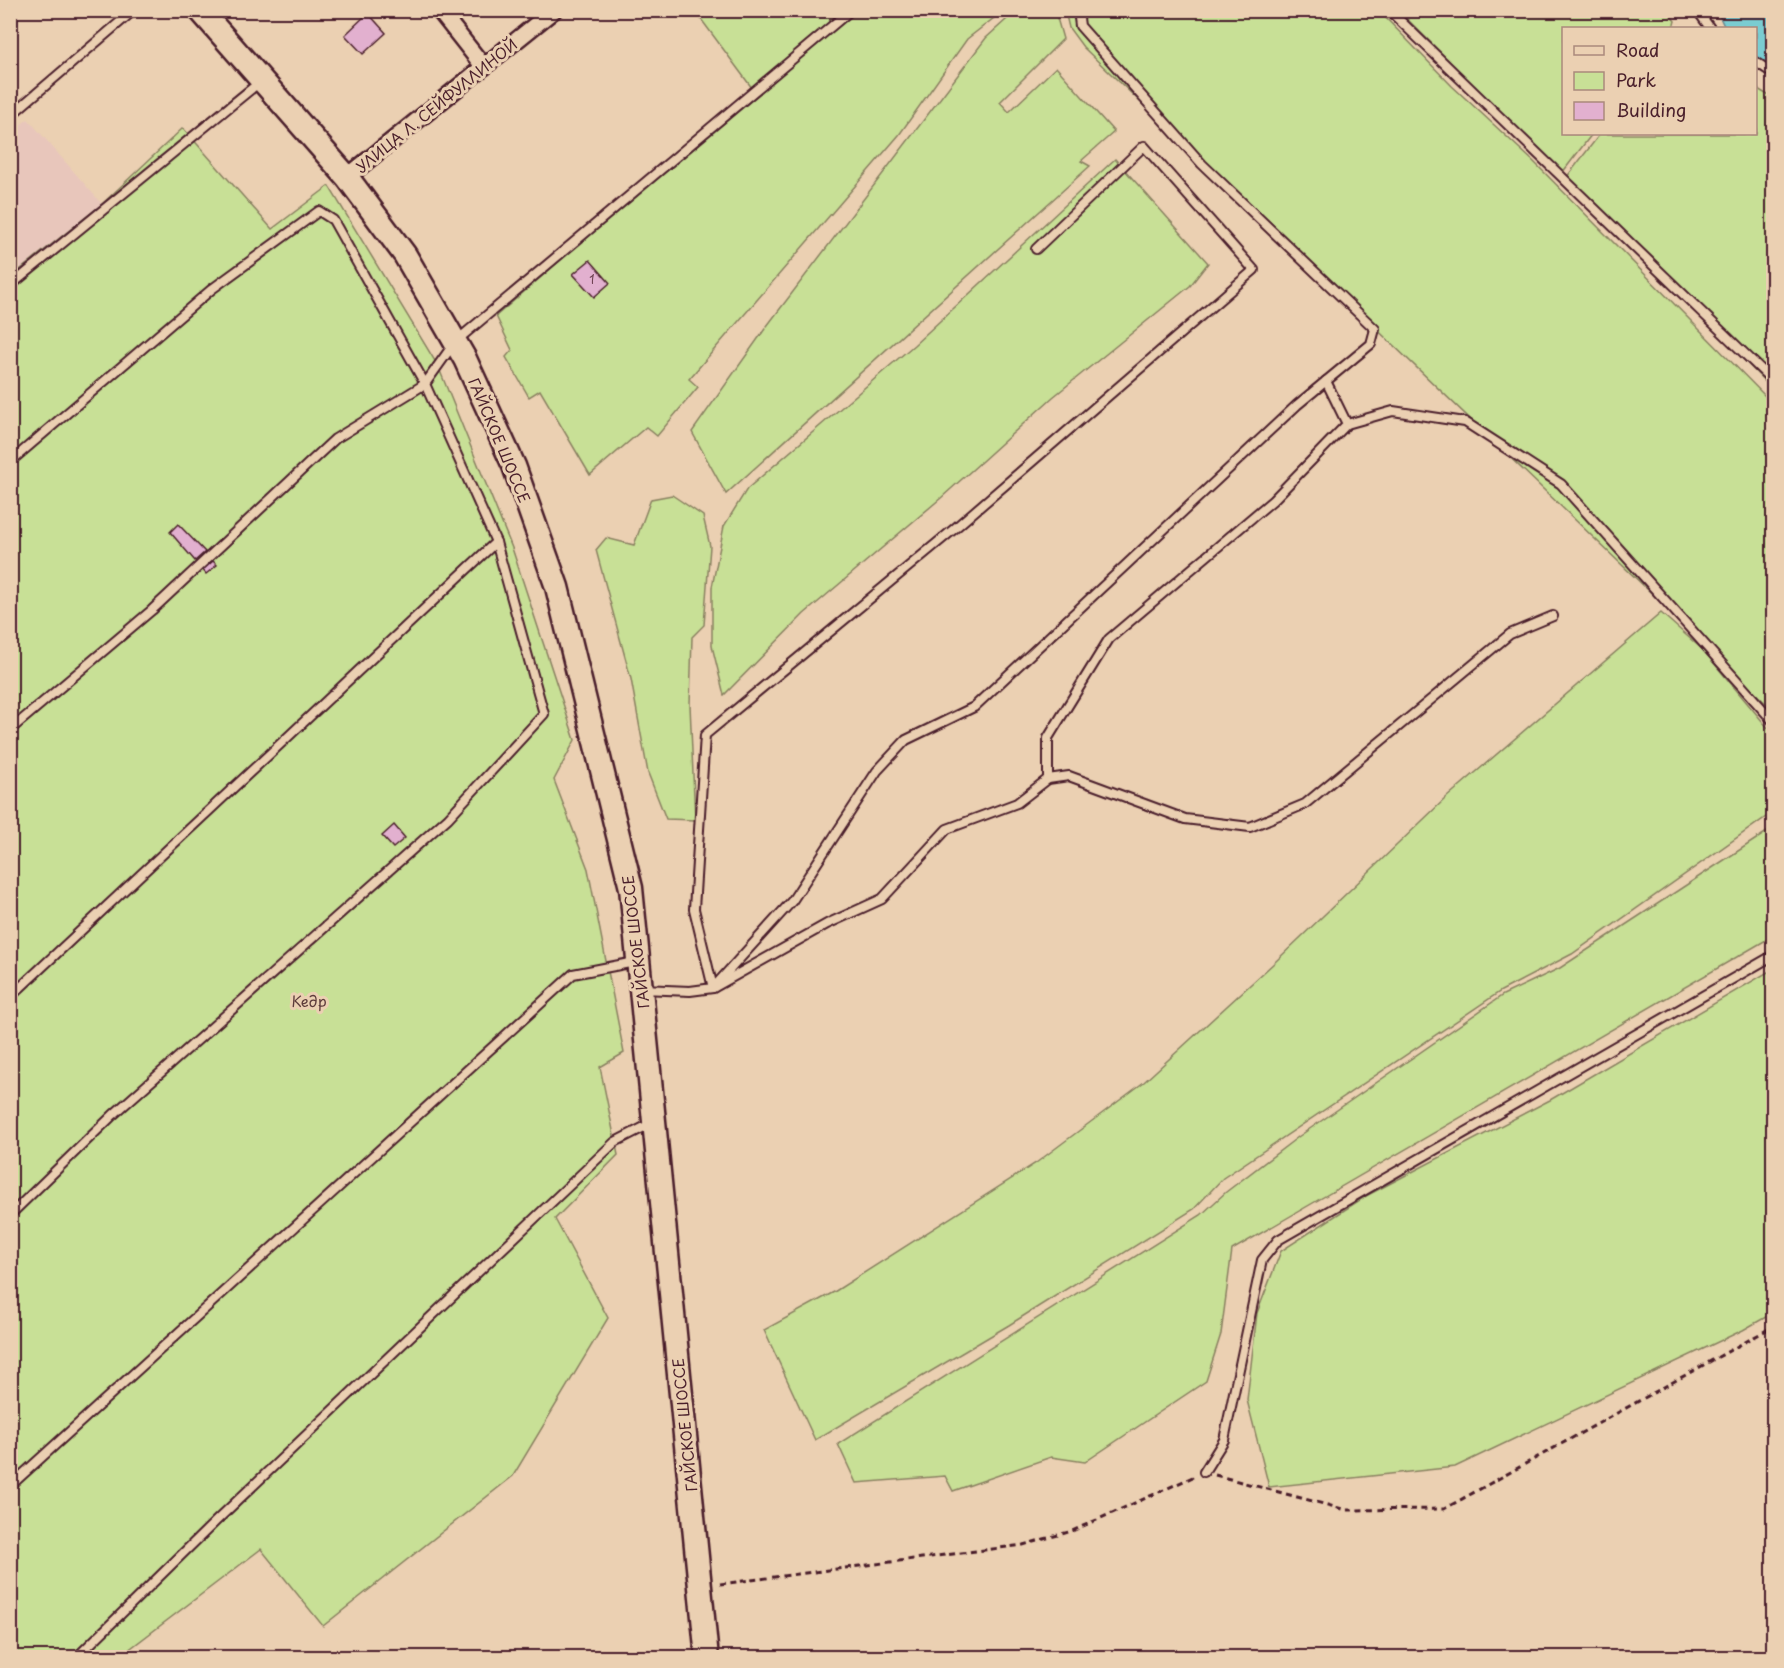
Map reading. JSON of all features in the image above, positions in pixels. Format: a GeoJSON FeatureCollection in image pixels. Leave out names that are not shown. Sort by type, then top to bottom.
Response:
{"type":"FeatureCollection","features":[{"type":"Feature","properties":{"kind":"main road","name":"ГАЙСКОЕ ШОССЕ"},"geometry":{"type":"LineString","coordinates":[[200,10],[347,177],[405,255],[455,342],[514,466],[557,587],[631,888],[707,1658]]}},
{"type":"Feature","properties":{"kind":"street"},"geometry":{"type":"LineString","coordinates":[[439,10],[484,67]]}},
{"type":"Feature","properties":{"kind":"street","name":"УЛИЦА Л. СЕЙФУЛЛИНОЙ"},"geometry":{"type":"LineString","coordinates":[[347,177],[554,10]]}},
{"type":"Feature","properties":{"kind":"lane"},"geometry":{"type":"LineString","coordinates":[[10,116],[134,10]]}},
{"type":"Feature","properties":{"kind":"lane"},"geometry":{"type":"LineString","coordinates":[[10,730],[152,610],[335,439],[424,384],[455,342],[851,10]]}},
{"type":"Feature","properties":{"kind":"lane"},"geometry":{"type":"LineString","coordinates":[[713,988],[792,901],[877,771],[906,740],[974,707],[1326,381],[1371,344],[1376,329],[1202,164],[1080,26],[1078,10]]}},
{"type":"Feature","properties":{"kind":"lane"},"geometry":{"type":"LineString","coordinates":[[1389,10],[1773,382]]}},
{"type":"Feature","properties":{"kind":"lane"},"geometry":{"type":"LineString","coordinates":[[1697,10],[1709,27]]}},
{"type":"Feature","properties":{"kind":"lane"},"geometry":{"type":"LineString","coordinates":[[1757,63],[1773,74]]}},
{"type":"Feature","properties":{"kind":"lane"},"geometry":{"type":"LineString","coordinates":[[10,286],[262,80]]}},
{"type":"Feature","properties":{"kind":"lane"},"geometry":{"type":"LineString","coordinates":[[713,988],[694,909],[705,735],[954,529],[1254,270],[1144,146],[1036,249]]}},
{"type":"Feature","properties":{"kind":"lane"},"geometry":{"type":"LineString","coordinates":[[10,462],[212,289],[319,211],[333,220],[424,384],[496,542],[544,714],[448,818],[113,1115],[10,1215]]}},
{"type":"Feature","properties":{"kind":"lane"},"geometry":{"type":"LineString","coordinates":[[1326,381],[1347,424]]}},
{"type":"Feature","properties":{"kind":"lane"},"geometry":{"type":"LineString","coordinates":[[1048,779],[1048,738],[1110,639],[1273,500],[1347,424],[1392,411],[1465,422],[1561,484],[1773,722]]}},
{"type":"Feature","properties":{"kind":"lane"},"geometry":{"type":"LineString","coordinates":[[10,997],[496,542]]}},
{"type":"Feature","properties":{"kind":"lane"},"geometry":{"type":"LineString","coordinates":[[641,989],[690,991],[713,988],[827,924],[882,899],[947,829],[1017,803],[1048,779],[1069,776],[1185,819],[1250,827],[1305,804],[1510,634],[1553,616]]}},
{"type":"Feature","properties":{"kind":"lane"},"geometry":{"type":"LineString","coordinates":[[1204,1472],[1224,1440],[1262,1260],[1278,1240],[1773,955]]}},
{"type":"Feature","properties":{"kind":"lane"},"geometry":{"type":"LineString","coordinates":[[10,1486],[573,974],[638,961]]}},
{"type":"Feature","properties":{"kind":"lane"},"geometry":{"type":"LineString","coordinates":[[76,1658],[216,1521],[615,1142],[654,1122]]}},
{"type":"Feature","properties":{"kind":"path"},"geometry":{"type":"LineString","coordinates":[[700,1586],[1023,1545],[1072,1531],[1204,1472],[1346,1510],[1444,1509],[1773,1326]]}},
{"type":"Feature","properties":{"kind":"shaded area"},"geometry":{"type":"Polygon","coordinates":[[[28,119],[102,204],[11,277],[11,132],[28,119]]]}},
{"type":"Feature","properties":{"kind":"green space"},"geometry":{"type":"Polygon","coordinates":[[[1666,10],[1675,21],[1673,27],[1562,27],[1562,135],[1591,135],[1562,173],[1399,11],[1666,10]]]}},
{"type":"Feature","properties":{"kind":"green space"},"geometry":{"type":"Polygon","coordinates":[[[695,11],[1003,11],[967,39],[899,135],[689,379],[698,387],[657,436],[646,427],[590,475],[540,390],[529,397],[506,357],[512,350],[496,316],[755,92],[695,11]]]}},
{"type":"Feature","properties":{"kind":"green space"},"geometry":{"type":"Polygon","coordinates":[[[1016,11],[1055,11],[1063,39],[1000,102],[1009,112],[1056,67],[1114,132],[1081,161],[1090,166],[726,494],[692,432],[767,326],[986,38],[1016,11]]]}},
{"type":"Feature","properties":{"kind":"green space"},"geometry":{"type":"Polygon","coordinates":[[[1065,11],[1379,11],[1452,86],[1533,161],[1773,404],[1773,710],[1083,47],[1069,28],[1065,11]]]}},
{"type":"Feature","properties":{"kind":"green space"},"geometry":{"type":"Polygon","coordinates":[[[1757,89],[1773,98],[1773,390],[1566,178],[1599,135],[1757,135],[1757,89]]]}},
{"type":"Feature","properties":{"kind":"green space","name":"Кедр"},"geometry":{"type":"Polygon","coordinates":[[[183,128],[272,229],[329,186],[438,366],[512,548],[575,740],[554,780],[588,869],[624,1053],[600,1067],[618,1155],[555,1219],[608,1318],[513,1476],[323,1626],[261,1549],[119,1657],[11,1658],[11,277],[102,204],[183,128]]]}},
{"type":"Feature","properties":{"kind":"green space"},"geometry":{"type":"Polygon","coordinates":[[[1115,159],[1208,263],[1190,286],[1053,397],[941,498],[804,614],[724,695],[712,646],[712,587],[724,526],[747,489],[914,345],[1115,159]]]}},
{"type":"Feature","properties":{"kind":"green space"},"geometry":{"type":"Polygon","coordinates":[[[672,495],[703,516],[710,546],[704,625],[692,637],[690,705],[695,820],[666,819],[648,773],[631,679],[596,550],[606,538],[634,545],[651,499],[672,495]]]}},
{"type":"Feature","properties":{"kind":"green space"},"geometry":{"type":"Polygon","coordinates":[[[1661,613],[1703,650],[1773,734],[1773,812],[1572,954],[1501,991],[1223,1178],[1194,1209],[1009,1325],[815,1440],[764,1330],[834,1292],[1036,1163],[1144,1082],[1275,962],[1447,797],[1661,613]]]}},
{"type":"Feature","properties":{"kind":"green space"},"geometry":{"type":"Polygon","coordinates":[[[1773,828],[1773,936],[1232,1250],[1221,1334],[1206,1381],[1085,1462],[1051,1457],[953,1491],[945,1476],[856,1483],[838,1444],[1201,1215],[1226,1192],[1298,1137],[1503,995],[1560,968],[1773,828]]]}},
{"type":"Feature","properties":{"kind":"green space"},"geometry":{"type":"Polygon","coordinates":[[[1773,969],[1773,1313],[1743,1330],[1455,1467],[1269,1487],[1247,1400],[1257,1313],[1281,1251],[1366,1196],[1550,1100],[1773,969]]]}},
{"type":"Feature","properties":{"kind":"water"},"geometry":{"type":"Polygon","coordinates":[[[1717,11],[1773,11],[1773,67],[1757,57],[1757,27],[1725,27],[1717,11]]]}},
{"type":"Feature","properties":{"kind":"building"},"geometry":{"type":"Polygon","coordinates":[[[368,13],[386,33],[363,54],[345,35],[368,13]]]}},
{"type":"Feature","properties":{"kind":"building"},"geometry":{"type":"Polygon","coordinates":[[[590,260],[610,283],[594,297],[573,274],[590,260]]]}},
{"type":"Feature","properties":{"kind":"building"},"geometry":{"type":"Polygon","coordinates":[[[178,524],[205,552],[195,561],[170,532],[178,524]]]}},
{"type":"Feature","properties":{"kind":"building"},"geometry":{"type":"Polygon","coordinates":[[[213,561],[217,565],[206,574],[203,570],[213,561]]]}},
{"type":"Feature","properties":{"kind":"building"},"geometry":{"type":"Polygon","coordinates":[[[394,825],[405,838],[393,848],[382,836],[394,825]]]}}]}
